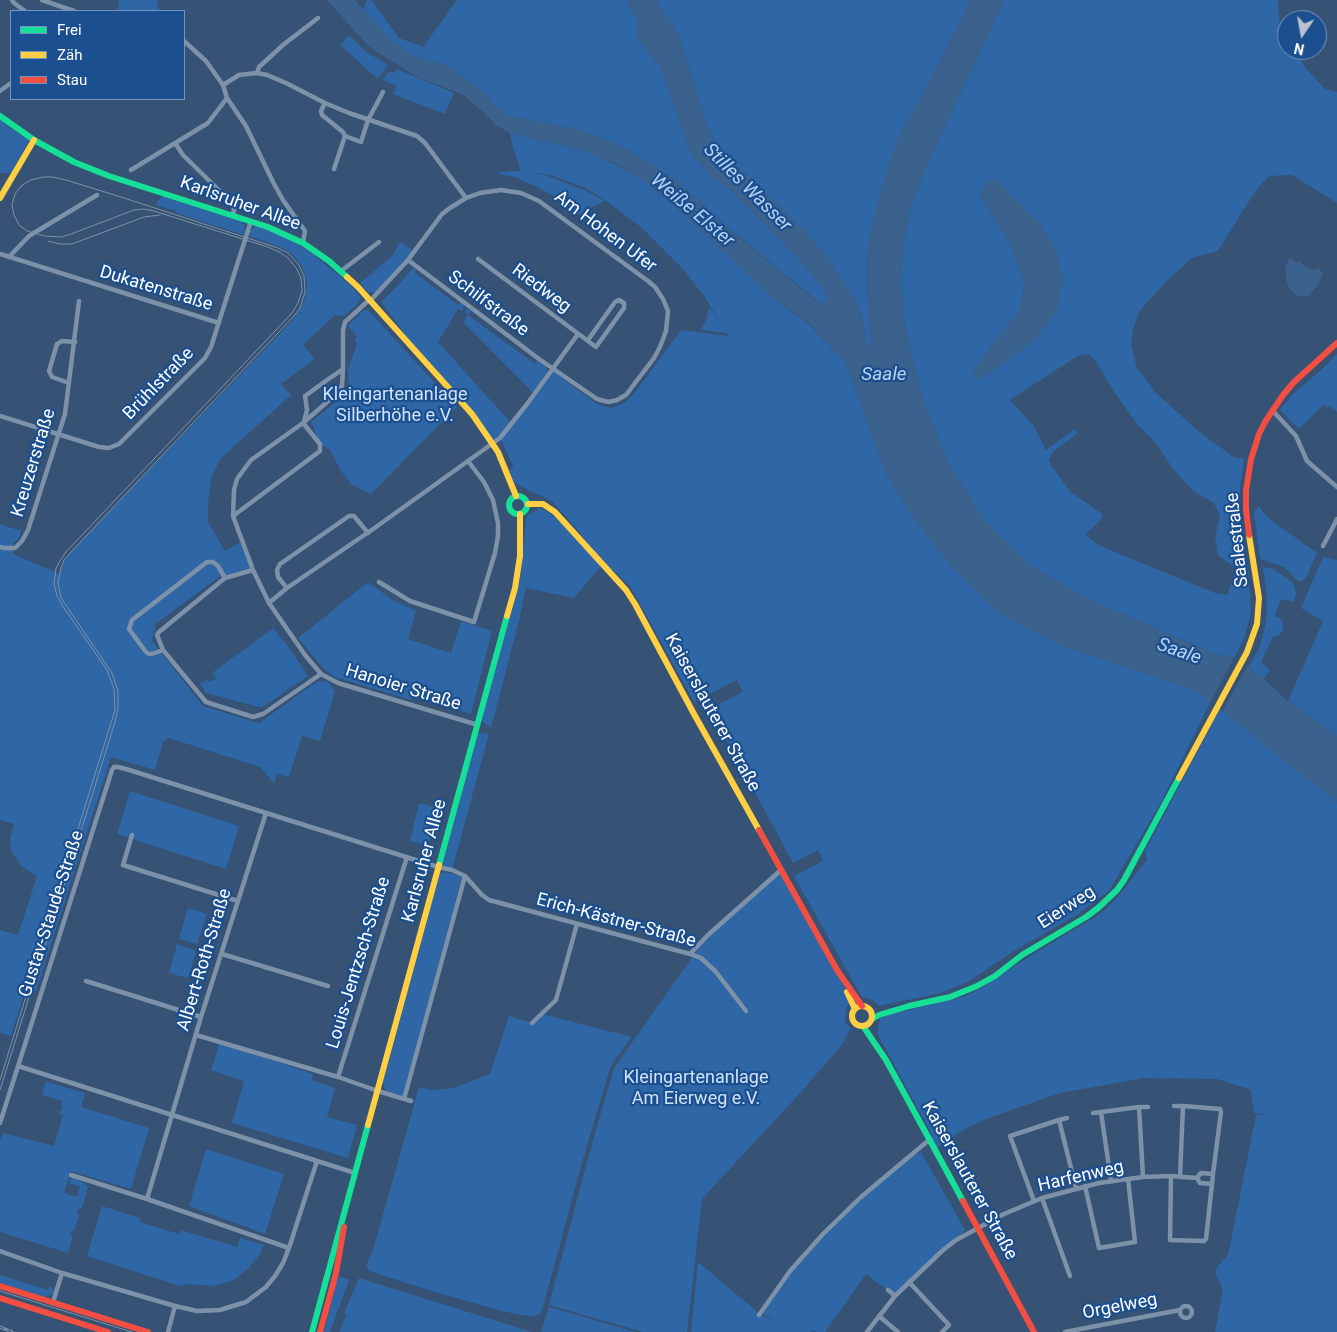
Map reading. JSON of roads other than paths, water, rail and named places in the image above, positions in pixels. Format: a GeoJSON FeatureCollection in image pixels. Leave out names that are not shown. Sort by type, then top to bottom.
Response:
{"type":"FeatureCollection","features":[{"type":"Feature","properties":{"kind":"street"},"geometry":{"type":"LineString","coordinates":[[12,0],[24,10]]}},
{"type":"Feature","properties":{"kind":"street"},"geometry":{"type":"LineString","coordinates":[[42,0],[63,10]]}},
{"type":"Feature","properties":{"kind":"street"},"geometry":{"type":"LineString","coordinates":[[257,73],[259,67],[318,18]]}},
{"type":"Feature","properties":{"kind":"street"},"geometry":{"type":"LineString","coordinates":[[185,42],[206,61],[223,85],[227,98],[246,126],[283,200],[305,232],[303,243]]}},
{"type":"Feature","properties":{"kind":"street"},"geometry":{"type":"LineString","coordinates":[[223,85],[239,75],[257,73],[276,78],[325,103],[368,120],[417,136],[425,143],[466,198]]}},
{"type":"Feature","properties":{"kind":"street"},"geometry":{"type":"LineString","coordinates":[[325,103],[321,111],[322,115],[343,132],[345,136],[361,142],[368,120],[383,92]]}},
{"type":"Feature","properties":{"kind":"street"},"geometry":{"type":"LineString","coordinates":[[131,170],[208,123],[227,98]]}},
{"type":"Feature","properties":{"kind":"street","name":"Karlsruher Allee"},"geometry":{"type":"LineString","coordinates":[[0,116],[34,140],[92,170],[251,221],[303,243],[329,261],[370,300],[449,386],[472,414],[501,458],[516,496]]}},
{"type":"Feature","properties":{"kind":"street"},"geometry":{"type":"LineString","coordinates":[[334,169],[345,136]]}},
{"type":"Feature","properties":{"kind":"street"},"geometry":{"type":"LineString","coordinates":[[0,198],[34,140]]}},
{"type":"Feature","properties":{"kind":"street"},"geometry":{"type":"LineString","coordinates":[[175,144],[233,204],[233,215]]}},
{"type":"Feature","properties":{"kind":"street","name":"Am Hohen Ufer"},"geometry":{"type":"LineString","coordinates":[[370,300],[408,260],[442,214],[450,208],[466,198],[480,193],[500,190],[521,193],[539,201],[655,287],[663,299],[668,312],[664,338],[654,358],[626,395],[618,400],[609,402],[597,399],[553,368]]}},
{"type":"Feature","properties":{"kind":"street"},"geometry":{"type":"LineString","coordinates":[[9,257],[29,236],[97,195]]}},
{"type":"Feature","properties":{"kind":"street","name":"Brühlstraße"},"geometry":{"type":"LineString","coordinates":[[0,416],[99,447],[110,448],[118,444],[205,358],[211,347],[251,221]]}},
{"type":"Feature","properties":{"kind":"street"},"geometry":{"type":"LineString","coordinates":[[341,271],[379,242]]}},
{"type":"Feature","properties":{"kind":"street","name":"Dukatenstraße"},"geometry":{"type":"LineString","coordinates":[[0,254],[219,323]]}},
{"type":"Feature","properties":{"kind":"street","name":"Riedweg"},"geometry":{"type":"LineString","coordinates":[[478,259],[588,340]]}},
{"type":"Feature","properties":{"kind":"street","name":"Schilfstraße"},"geometry":{"type":"LineString","coordinates":[[408,260],[553,368]]}},
{"type":"Feature","properties":{"kind":"street","name":"Hanoier Straße"},"geometry":{"type":"LineString","coordinates":[[370,300],[345,322],[342,386],[334,396],[303,423],[251,460],[237,479],[234,490],[233,516],[253,570],[269,603],[305,655],[321,674],[338,683],[478,725]]}},
{"type":"Feature","properties":{"kind":"street"},"geometry":{"type":"LineString","coordinates":[[619,300],[624,303],[624,308],[596,347],[588,340],[615,302],[619,300]]}},
{"type":"Feature","properties":{"kind":"street","name":"Kreuzerstraße"},"geometry":{"type":"LineString","coordinates":[[0,547],[15,548],[22,541],[28,530],[65,414],[79,301]]}},
{"type":"Feature","properties":{"kind":"street"},"geometry":{"type":"LineString","coordinates":[[269,603],[287,588],[368,533],[500,438],[578,334]]}},
{"type":"Feature","properties":{"kind":"street"},"geometry":{"type":"LineString","coordinates":[[69,383],[52,377],[49,371],[57,344],[62,341],[75,342]]}},
{"type":"Feature","properties":{"kind":"street","name":"Saalestraße"},"geometry":{"type":"LineString","coordinates":[[1212,717],[1254,636],[1259,610],[1259,598],[1246,509],[1246,491],[1254,447],[1272,410],[1294,382],[1337,342]]}},
{"type":"Feature","properties":{"kind":"street"},"geometry":{"type":"LineString","coordinates":[[233,516],[320,450],[320,444],[303,423],[308,410],[305,396],[344,369]]}},
{"type":"Feature","properties":{"kind":"street"},"geometry":{"type":"LineString","coordinates":[[1272,410],[1296,436],[1307,460],[1337,487]]}},
{"type":"Feature","properties":{"kind":"street"},"geometry":{"type":"LineString","coordinates":[[379,582],[410,601],[474,622],[495,553],[498,523],[493,500],[484,482],[468,461]]}},
{"type":"Feature","properties":{"kind":"street"},"geometry":{"type":"LineString","coordinates":[[516,496],[522,496],[528,504],[527,510],[520,514],[514,513],[509,505],[516,496]]}},
{"type":"Feature","properties":{"kind":"street","name":"Kaiserslauterer Straße"},"geometry":{"type":"LineString","coordinates":[[528,504],[543,504],[555,512],[626,590],[636,604],[694,714],[837,970],[855,1009]]}},
{"type":"Feature","properties":{"kind":"street","name":"Karlsruher Allee"},"geometry":{"type":"LineString","coordinates":[[312,1332],[513,597],[519,571],[520,514]]}},
{"type":"Feature","properties":{"kind":"street"},"geometry":{"type":"LineString","coordinates":[[287,588],[278,577],[277,570],[280,564],[349,516],[354,516],[368,533]]}},
{"type":"Feature","properties":{"kind":"street"},"geometry":{"type":"LineString","coordinates":[[1323,546],[1337,519]]}},
{"type":"Feature","properties":{"kind":"street"},"geometry":{"type":"LineString","coordinates":[[225,578],[218,566],[213,562],[207,562],[132,620],[129,629],[149,654],[163,650],[157,636],[159,632],[225,578],[253,570]]}},
{"type":"Feature","properties":{"kind":"street","name":"Hanoier Straße"},"geometry":{"type":"LineString","coordinates":[[163,650],[206,702],[254,717],[263,714],[321,674]]}},
{"type":"Feature","properties":{"kind":"street","name":"Eierweg"},"geometry":{"type":"LineString","coordinates":[[871,1021],[878,1015],[950,997],[977,986],[995,976],[1022,955],[1086,917],[1109,899],[1124,880],[1212,717]]}},
{"type":"Feature","properties":{"kind":"street","name":"Erich-Kästner-Straße"},"geometry":{"type":"LineString","coordinates":[[112,770],[118,766],[452,870],[464,876],[489,900],[701,958],[716,972],[746,1011]]}},
{"type":"Feature","properties":{"kind":"street","name":"Gustav-Staude-Straße"},"geometry":{"type":"LineString","coordinates":[[0,1123],[112,770]]}},
{"type":"Feature","properties":{"kind":"street","name":"Albert-Roth-Straße"},"geometry":{"type":"LineString","coordinates":[[147,1199],[201,1017],[266,813]]}},
{"type":"Feature","properties":{"kind":"street"},"geometry":{"type":"LineString","coordinates":[[132,835],[124,865],[238,900]]}},
{"type":"Feature","properties":{"kind":"street","name":"Louis-Jentzsch-Straße"},"geometry":{"type":"LineString","coordinates":[[338,1077],[407,857]]}},
{"type":"Feature","properties":{"kind":"street"},"geometry":{"type":"LineString","coordinates":[[690,954],[708,935],[781,870]]}},
{"type":"Feature","properties":{"kind":"street"},"geometry":{"type":"LineString","coordinates":[[404,1099],[464,876]]}},
{"type":"Feature","properties":{"kind":"street"},"geometry":{"type":"LineString","coordinates":[[532,1023],[556,1000],[577,924]]}},
{"type":"Feature","properties":{"kind":"street"},"geometry":{"type":"LineString","coordinates":[[222,954],[328,986]]}},
{"type":"Feature","properties":{"kind":"street","name":"Kaiserslauterer Straße"},"geometry":{"type":"LineString","coordinates":[[837,970],[862,1006]]}},
{"type":"Feature","properties":{"kind":"street"},"geometry":{"type":"LineString","coordinates":[[86,981],[201,1017]]}},
{"type":"Feature","properties":{"kind":"street"},"geometry":{"type":"LineString","coordinates":[[862,1006],[870,1010],[871,1021],[863,1026],[858,1026],[853,1022],[852,1015],[855,1009],[862,1006]]}},
{"type":"Feature","properties":{"kind":"street","name":"Eierweg"},"geometry":{"type":"LineString","coordinates":[[870,1010],[909,1006]]}},
{"type":"Feature","properties":{"kind":"street","name":"Kaiserslauterer Straße"},"geometry":{"type":"LineString","coordinates":[[871,1021],[877,1046]]}},
{"type":"Feature","properties":{"kind":"street","name":"Kaiserslauterer Straße"},"geometry":{"type":"LineString","coordinates":[[863,1026],[877,1046],[1034,1332]]}},
{"type":"Feature","properties":{"kind":"street"},"geometry":{"type":"LineString","coordinates":[[196,1035],[338,1077],[411,1101]]}},
{"type":"Feature","properties":{"kind":"street"},"geometry":{"type":"LineString","coordinates":[[18,1066],[355,1173]]}},
{"type":"Feature","properties":{"kind":"street"},"geometry":{"type":"LineString","coordinates":[[1093,1113],[1148,1106]]}},
{"type":"Feature","properties":{"kind":"street"},"geometry":{"type":"LineString","coordinates":[[1171,1176],[1170,1240],[1204,1241],[1206,1238],[1222,1112],[1220,1109],[1174,1106]]}},
{"type":"Feature","properties":{"kind":"street"},"geometry":{"type":"LineString","coordinates":[[1180,1177],[1183,1106]]}},
{"type":"Feature","properties":{"kind":"street"},"geometry":{"type":"LineString","coordinates":[[1139,1107],[1143,1177]]}},
{"type":"Feature","properties":{"kind":"street"},"geometry":{"type":"LineString","coordinates":[[1101,1112],[1112,1181]]}},
{"type":"Feature","properties":{"kind":"street"},"geometry":{"type":"LineString","coordinates":[[1034,1201],[1010,1136],[1067,1118]]}},
{"type":"Feature","properties":{"kind":"street"},"geometry":{"type":"LineString","coordinates":[[1058,1120],[1076,1188]]}},
{"type":"Feature","properties":{"kind":"street"},"geometry":{"type":"LineString","coordinates":[[759,1315],[790,1271],[823,1234],[860,1197],[929,1140]]}},
{"type":"Feature","properties":{"kind":"street"},"geometry":{"type":"LineString","coordinates":[[0,1251],[62,1273],[175,1306],[197,1311],[220,1310],[246,1302],[266,1287],[275,1276],[290,1248],[317,1161]]}},
{"type":"Feature","properties":{"kind":"street","name":"Harfenweg"},"geometry":{"type":"LineString","coordinates":[[1197,1178],[1200,1173],[1213,1174]]}},
{"type":"Feature","properties":{"kind":"street"},"geometry":{"type":"LineString","coordinates":[[71,1175],[290,1248]]}},
{"type":"Feature","properties":{"kind":"street","name":"Harfenweg"},"geometry":{"type":"LineString","coordinates":[[866,1332],[895,1296],[956,1240],[1034,1201],[1076,1188],[1112,1181],[1171,1176],[1197,1178]]}},
{"type":"Feature","properties":{"kind":"street","name":"Harfenweg"},"geometry":{"type":"LineString","coordinates":[[1197,1178],[1200,1183],[1212,1184]]}},
{"type":"Feature","properties":{"kind":"street"},"geometry":{"type":"LineString","coordinates":[[1085,1186],[1099,1248],[1135,1242],[1128,1179]]}},
{"type":"Feature","properties":{"kind":"street"},"geometry":{"type":"LineString","coordinates":[[1042,1198],[1070,1276]]}},
{"type":"Feature","properties":{"kind":"street","name":"Karlsruher Allee"},"geometry":{"type":"LineString","coordinates":[[320,1332],[336,1273],[344,1228],[344,1213]]}},
{"type":"Feature","properties":{"kind":"street"},"geometry":{"type":"LineString","coordinates":[[53,1302],[62,1273]]}},
{"type":"Feature","properties":{"kind":"street"},"geometry":{"type":"LineString","coordinates":[[909,1282],[949,1325],[942,1332]]}},
{"type":"Feature","properties":{"kind":"street"},"geometry":{"type":"LineString","coordinates":[[0,1286],[148,1332]]}},
{"type":"Feature","properties":{"kind":"street"},"geometry":{"type":"LineString","coordinates":[[888,1290],[895,1296]]}},
{"type":"Feature","properties":{"kind":"street"},"geometry":{"type":"LineString","coordinates":[[0,1298],[108,1332]]}},
{"type":"Feature","properties":{"kind":"street"},"geometry":{"type":"LineString","coordinates":[[168,1332],[175,1306]]}},
{"type":"Feature","properties":{"kind":"street","name":"Orgelweg"},"geometry":{"type":"LineString","coordinates":[[1065,1332],[1180,1310]]}},
{"type":"Feature","properties":{"kind":"street"},"geometry":{"type":"LineString","coordinates":[[879,1316],[898,1332]]}},
{"type":"Feature","properties":{"kind":"water","name":"Saale"},"geometry":{"type":"Polygon","coordinates":[[[327,0],[355,0],[389,38],[404,51],[418,58],[444,64],[483,91],[505,113],[579,130],[602,138],[621,146],[675,179],[775,267],[817,302],[823,304],[827,300],[825,290],[798,258],[733,192],[710,174],[691,153],[661,68],[637,37],[638,20],[626,0],[656,0],[678,33],[707,126],[717,147],[807,233],[827,256],[853,296],[860,312],[867,342],[871,346],[872,339],[868,313],[867,249],[879,196],[896,142],[971,0],[1004,0],[926,167],[910,209],[902,254],[901,286],[904,318],[910,349],[923,399],[949,464],[984,520],[1031,566],[1089,599],[1215,654],[1234,658],[1248,665],[1288,701],[1337,736],[1337,802],[1196,690],[1060,645],[997,612],[952,567],[914,519],[886,474],[846,363],[809,323],[773,298],[688,218],[644,181],[616,164],[585,151],[510,133],[497,126],[462,94],[417,77],[368,46],[327,0]]]}},
{"type":"Feature","properties":{"kind":"water"},"geometry":{"type":"Polygon","coordinates":[[[993,177],[1040,224],[1057,251],[1063,278],[1057,312],[1034,341],[981,380],[972,373],[1019,311],[1025,283],[1010,243],[979,193],[993,177]]]}},
{"type":"Feature","properties":{"kind":"water"},"geometry":{"type":"Polygon","coordinates":[[[1289,258],[1296,263],[1299,261],[1313,270],[1319,268],[1323,274],[1319,284],[1307,297],[1294,294],[1287,284],[1285,268],[1289,258]]]}},
{"type":"Feature","properties":{"kind":"tram line"},"geometry":{"type":"LineString","coordinates":[[0,1080],[115,710],[114,689],[107,670],[57,596],[54,583],[56,568],[66,552],[292,313],[302,291],[301,278],[297,269],[288,258],[279,252],[154,211],[134,210],[61,237],[44,236],[27,231],[19,225],[14,215],[12,205],[15,194],[21,186],[31,180],[52,177],[124,198],[278,248],[288,253],[299,265],[304,276],[305,292],[300,308],[295,315],[64,560],[58,583],[61,598],[112,673],[118,691],[118,708],[0,1090]]}},
{"type":"Feature","properties":{"kind":"tram line"},"geometry":{"type":"LineString","coordinates":[[48,241],[72,244],[144,217],[160,215]]}},
{"type":"Feature","properties":{"kind":"tram line"},"geometry":{"type":"LineString","coordinates":[[0,1291],[132,1332]]}},
{"type":"Feature","properties":{"kind":"railway"},"geometry":{"type":"LineString","coordinates":[[0,1327],[12,1332]]}},
{"type":"Feature","properties":{"kind":"water label","name":"Stilles Wasser"},"geometry":{"type":"Point","coordinates":[747,188]}},
{"type":"Feature","properties":{"kind":"water label","name":"Weiße Elster"},"geometry":{"type":"Point","coordinates":[692,211]}},
{"type":"Feature","properties":{"kind":"park label","name":"Kleingartenanlage Silberhöhe e.V."},"geometry":{"type":"Point","coordinates":[395,405]}},
{"type":"Feature","properties":{"kind":"park label","name":"Kleingartenanlage Am Eierweg e.V."},"geometry":{"type":"Point","coordinates":[696,1088]}}]}
